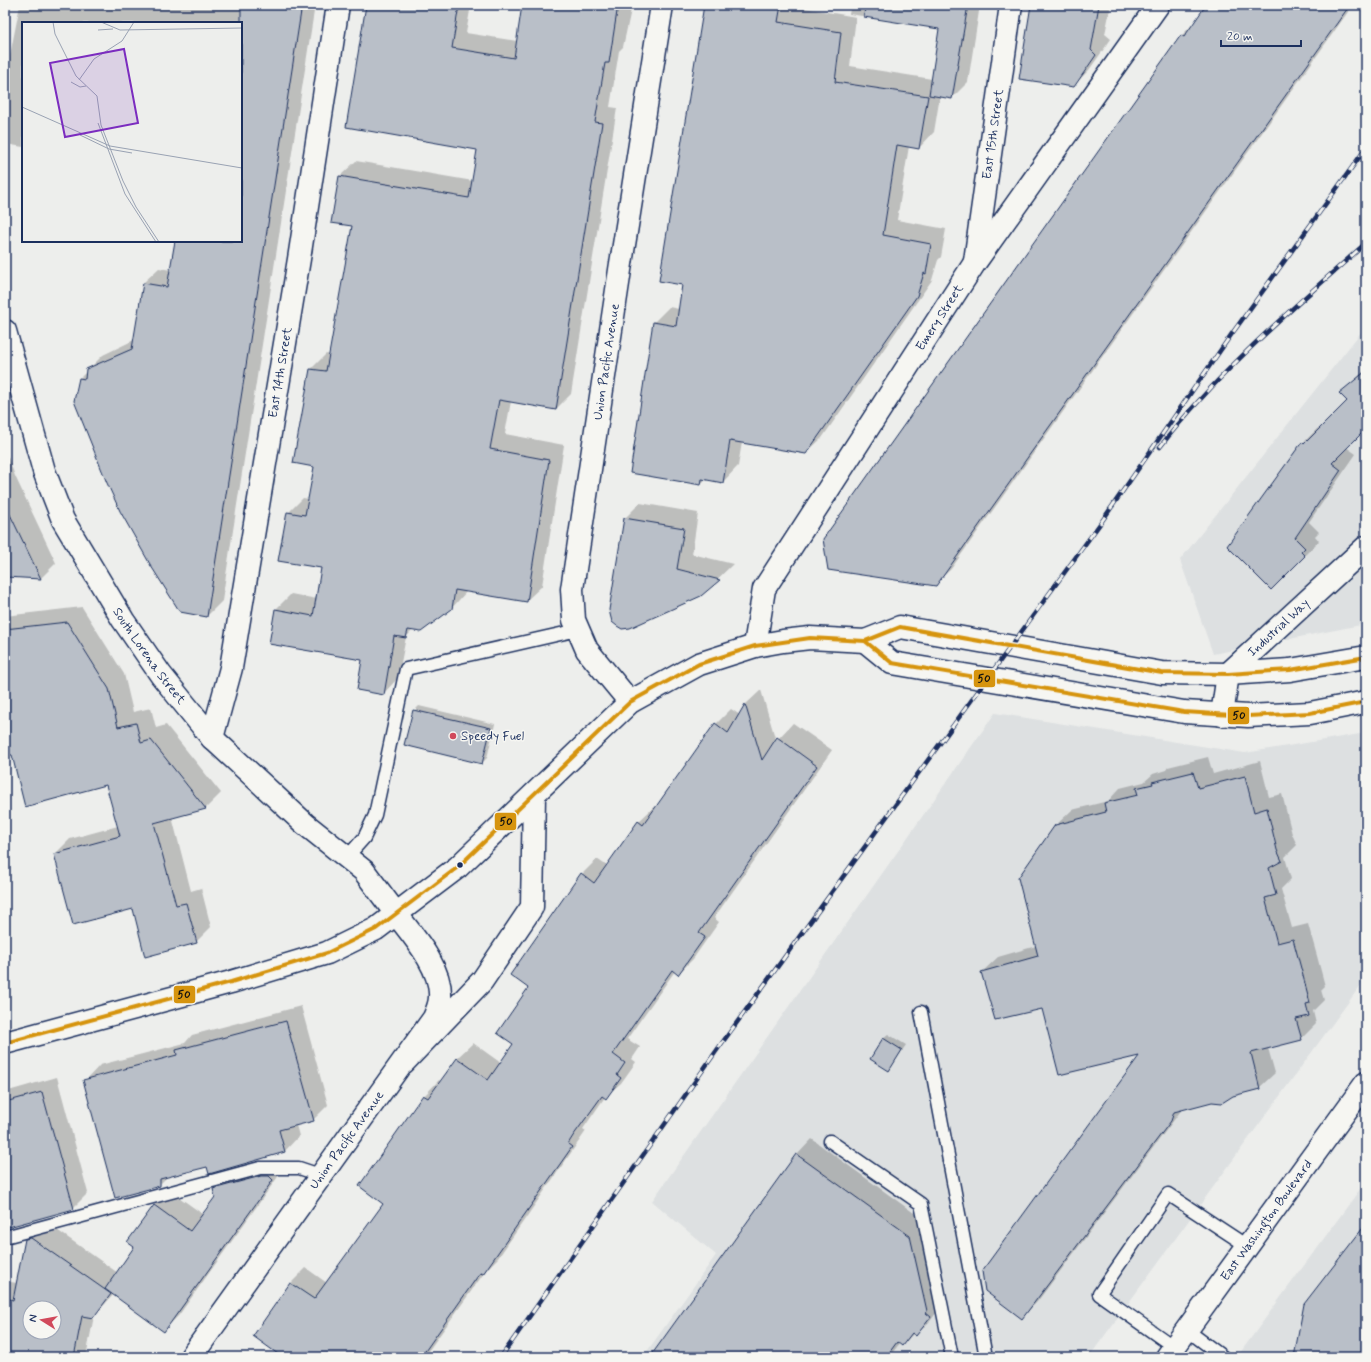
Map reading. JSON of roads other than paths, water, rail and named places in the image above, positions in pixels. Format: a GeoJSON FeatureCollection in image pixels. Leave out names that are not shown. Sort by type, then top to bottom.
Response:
{"type":"FeatureCollection","features":[{"type":"Feature","properties":{"kind":"main road","name":"East 14th Street"},"geometry":{"type":"LineString","coordinates":[[212,738],[231,668],[338,5]]}},
{"type":"Feature","properties":{"kind":"main road","name":"Union Pacific Avenue"},"geometry":{"type":"LineString","coordinates":[[630,702],[587,650],[574,620],[572,590],[662,5]]}},
{"type":"Feature","properties":{"kind":"main road","name":"East 15th Street"},"geometry":{"type":"LineString","coordinates":[[974,264],[1010,5]]}},
{"type":"Feature","properties":{"kind":"main road","name":"Emery Street"},"geometry":{"type":"LineString","coordinates":[[755,646],[764,589],[974,264],[1158,5]]}},
{"type":"Feature","properties":{"kind":"main road","name":"South Lorena Street"},"geometry":{"type":"LineString","coordinates":[[5,330],[44,471],[63,520],[123,620],[161,675],[212,738],[258,783],[364,871],[397,915]]}},
{"type":"Feature","properties":{"kind":"main road","name":"Industrial Way"},"geometry":{"type":"LineString","coordinates":[[1228,674],[1364,557]]}},
{"type":"Feature","properties":{"kind":"main road"},"geometry":{"type":"LineString","coordinates":[[5,1043],[231,982],[327,953],[376,929],[397,915],[458,867],[630,702],[699,664],[755,646],[810,638],[866,641],[900,627],[1162,673],[1228,674],[1290,670],[1366,657]]}},
{"type":"Feature","properties":{"kind":"main road"},"geometry":{"type":"LineString","coordinates":[[866,641],[892,663],[1184,712],[1248,716],[1310,713],[1366,702]]}},
{"type":"Feature","properties":{"kind":"main road"},"geometry":{"type":"LineString","coordinates":[[1222,715],[1228,674]]}},
{"type":"Feature","properties":{"kind":"main road"},"geometry":{"type":"LineString","coordinates":[[404,1062],[482,982],[532,907],[534,795]]}},
{"type":"Feature","properties":{"kind":"main road","name":"Union Pacific Avenue"},"geometry":{"type":"LineString","coordinates":[[191,1357],[320,1175],[404,1062],[434,1018],[440,996],[439,984],[426,954],[397,915]]}},
{"type":"Feature","properties":{"kind":"main road","name":"East Washington Boulevard"},"geometry":{"type":"LineString","coordinates":[[1171,1352],[1366,1083]]}},
{"type":"Feature","properties":{"kind":"lane"},"geometry":{"type":"LineString","coordinates":[[346,857],[364,838],[375,815],[406,668],[578,630]]}},
{"type":"Feature","properties":{"kind":"lane"},"geometry":{"type":"LineString","coordinates":[[921,1012],[986,1357]]}},
{"type":"Feature","properties":{"kind":"lane"},"geometry":{"type":"LineString","coordinates":[[830,1141],[921,1204],[952,1357]]}},
{"type":"Feature","properties":{"kind":"lane"},"geometry":{"type":"LineString","coordinates":[[5,1236],[260,1168],[299,1168],[320,1175]]}},
{"type":"Feature","properties":{"kind":"lane"},"geometry":{"type":"LineString","coordinates":[[1171,1352],[1099,1294],[1168,1194],[1247,1246]]}},
{"type":"Feature","properties":{"kind":"lane"},"geometry":{"type":"LineString","coordinates":[[1187,1330],[1223,1357]]}},
{"type":"Feature","properties":{"kind":"railway"},"geometry":{"type":"LineString","coordinates":[[501,1357],[722,1043],[1102,521],[1231,335],[1366,148]]}},
{"type":"Feature","properties":{"kind":"railway"},"geometry":{"type":"LineString","coordinates":[[1160,447],[1207,392],[1258,340],[1366,243]]}},
{"type":"Feature","properties":{"kind":"place","name":"Speedy Fuel"},"geometry":{"type":"Point","coordinates":[453,736]}}]}
